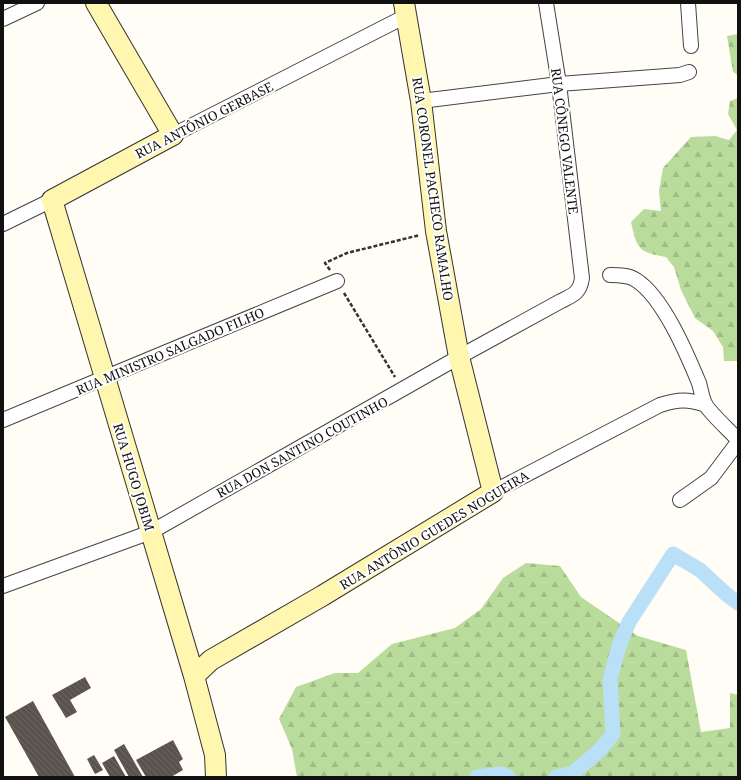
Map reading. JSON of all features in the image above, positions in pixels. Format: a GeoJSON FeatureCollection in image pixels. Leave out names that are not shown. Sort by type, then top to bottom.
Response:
{"type":"FeatureCollection","features":[{"type":"Feature","properties":{"kind":"street"},"geometry":{"type":"LineString","coordinates":[[3,19],[37,3]]}},
{"type":"Feature","properties":{"kind":"street"},"geometry":{"type":"LineString","coordinates":[[96,3],[172,135]]}},
{"type":"Feature","properties":{"kind":"street","name":"RUA CÔNEGO VALENTE"},"geometry":{"type":"LineString","coordinates":[[546,3],[559,84],[582,278]]}},
{"type":"Feature","properties":{"kind":"street"},"geometry":{"type":"LineString","coordinates":[[688,3],[691,46]]}},
{"type":"Feature","properties":{"kind":"street","name":"RUA ANTÔNIO GERBASE"},"geometry":{"type":"LineString","coordinates":[[3,224],[52,200],[405,10]]}},
{"type":"Feature","properties":{"kind":"street","name":"RUA CORONEL PACHECO RAMALHO"},"geometry":{"type":"LineString","coordinates":[[405,10],[421,101],[436,231],[459,357],[493,492]]}},
{"type":"Feature","properties":{"kind":"street"},"geometry":{"type":"LineString","coordinates":[[421,101],[559,84],[680,75],[689,72]]}},
{"type":"Feature","properties":{"kind":"street","name":"RUA HUGO JOBIM"},"geometry":{"type":"LineString","coordinates":[[52,200],[194,676],[215,755],[217,769],[216,777]]}},
{"type":"Feature","properties":{"kind":"street"},"geometry":{"type":"LineString","coordinates":[[610,275],[623,275],[635,279],[648,289],[663,310],[678,336],[699,383],[706,405],[738,441],[710,478],[680,500]]}},
{"type":"Feature","properties":{"kind":"street","name":"RUA DON SANTINO COUTINHO"},"geometry":{"type":"LineString","coordinates":[[3,586],[151,532],[459,357],[572,295],[581,288],[582,278]]}},
{"type":"Feature","properties":{"kind":"street","name":"RUA MINISTRO SALGADO FILHO"},"geometry":{"type":"LineString","coordinates":[[3,420],[336,281]]}},
{"type":"Feature","properties":{"kind":"street","name":"RUA ANTÔNIO GUEDES NOGUEIRA"},"geometry":{"type":"LineString","coordinates":[[194,676],[211,660],[322,596],[493,492],[660,405],[681,400],[692,400],[706,405]]}},
{"type":"Feature","properties":{"kind":"street"},"geometry":{"type":"LineString","coordinates":[[188,657],[211,660]]}},
{"type":"Feature","properties":{"kind":"path"},"geometry":{"type":"LineString","coordinates":[[403,390],[325,263],[347,253],[436,231]]}},
{"type":"Feature","properties":{"kind":"green space"},"geometry":{"type":"Polygon","coordinates":[[[738,34],[738,75],[733,72],[727,36],[738,34]]]}},
{"type":"Feature","properties":{"kind":"green space"},"geometry":{"type":"Polygon","coordinates":[[[738,98],[738,361],[724,361],[723,347],[713,331],[695,318],[681,290],[674,267],[666,257],[644,251],[640,248],[637,244],[631,222],[644,209],[661,211],[659,191],[663,168],[691,137],[715,136],[729,140],[737,130],[728,114],[730,101],[738,98]]]}},
{"type":"Feature","properties":{"kind":"green space"},"geometry":{"type":"Polygon","coordinates":[[[526,563],[560,566],[581,597],[638,636],[686,650],[701,732],[730,728],[730,693],[738,695],[738,777],[297,777],[292,749],[279,719],[296,687],[335,673],[358,673],[392,644],[455,628],[481,609],[503,578],[526,563]]]}},
{"type":"Feature","properties":{"kind":"building"},"geometry":{"type":"Polygon","coordinates":[[[85,677],[91,688],[70,700],[77,712],[66,718],[52,695],[85,677]]]}},
{"type":"Feature","properties":{"kind":"building"},"geometry":{"type":"Polygon","coordinates":[[[33,701],[75,777],[39,777],[5,717],[33,701]]]}},
{"type":"Feature","properties":{"kind":"building"},"geometry":{"type":"Polygon","coordinates":[[[173,740],[183,759],[179,762],[183,770],[171,777],[146,777],[136,760],[173,740]]]}},
{"type":"Feature","properties":{"kind":"building"},"geometry":{"type":"Polygon","coordinates":[[[124,744],[143,777],[129,777],[114,750],[124,744]]]}},
{"type":"Feature","properties":{"kind":"building"},"geometry":{"type":"Polygon","coordinates":[[[94,755],[103,770],[95,774],[87,759],[94,755]]]}},
{"type":"Feature","properties":{"kind":"building"},"geometry":{"type":"Polygon","coordinates":[[[114,756],[126,777],[110,777],[102,763],[114,756]]]}},
{"type":"Feature","properties":{"kind":"waterway"},"geometry":{"type":"LineString","coordinates":[[556,777],[573,773],[600,750],[613,734],[610,680],[618,649],[629,622],[673,554],[700,570],[738,603]]}},
{"type":"Feature","properties":{"kind":"waterway"},"geometry":{"type":"LineString","coordinates":[[477,777],[502,774],[508,777]]}}]}
